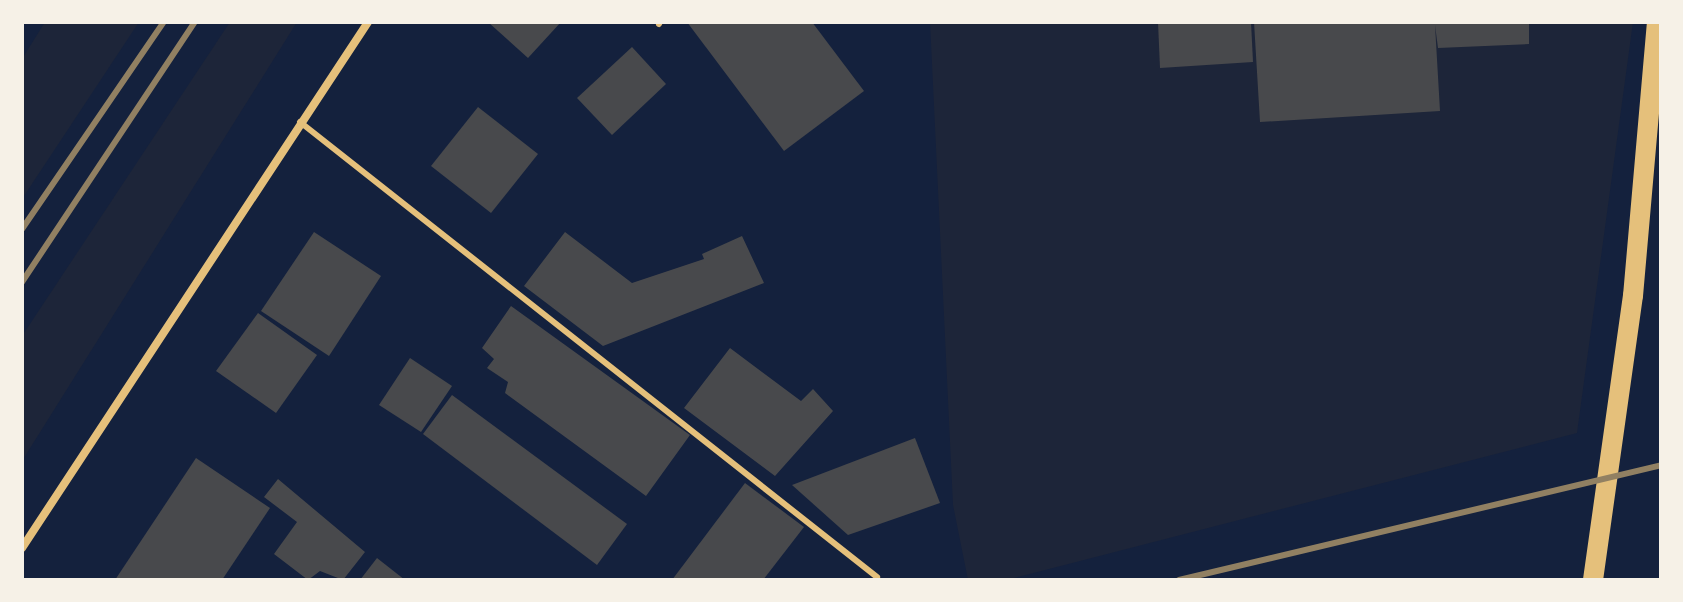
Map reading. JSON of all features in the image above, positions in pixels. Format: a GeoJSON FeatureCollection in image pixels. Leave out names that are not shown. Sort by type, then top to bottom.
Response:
{"type":"FeatureCollection","features":[{"type":"Feature","properties":{"kind":"main road"},"geometry":{"type":"LineString","coordinates":[[1593,580],[1633,296],[1657,22]]}},
{"type":"Feature","properties":{"kind":"street"},"geometry":{"type":"LineString","coordinates":[[22,548],[368,22]]}},
{"type":"Feature","properties":{"kind":"lane"},"geometry":{"type":"LineString","coordinates":[[300,122],[877,577]]}},
{"type":"Feature","properties":{"kind":"shaded area"},"geometry":{"type":"Polygon","coordinates":[[[45,22],[139,22],[22,199],[22,59],[45,22]]]}},
{"type":"Feature","properties":{"kind":"shaded area"},"geometry":{"type":"Polygon","coordinates":[[[230,22],[297,22],[22,461],[22,336],[230,22]]]}},
{"type":"Feature","properties":{"kind":"shaded area"},"geometry":{"type":"Polygon","coordinates":[[[930,22],[1633,22],[1577,433],[1006,580],[968,580],[953,505],[930,22]]]}},
{"type":"Feature","properties":{"kind":"building"},"geometry":{"type":"Polygon","coordinates":[[[488,22],[561,22],[528,58],[488,22]]]}},
{"type":"Feature","properties":{"kind":"building"},"geometry":{"type":"Polygon","coordinates":[[[687,22],[812,22],[864,91],[784,151],[687,22]]]}},
{"type":"Feature","properties":{"kind":"building"},"geometry":{"type":"Polygon","coordinates":[[[1158,22],[1251,22],[1253,62],[1160,68],[1158,22]]]}},
{"type":"Feature","properties":{"kind":"building"},"geometry":{"type":"Polygon","coordinates":[[[1254,22],[1529,22],[1529,44],[1438,48],[1435,25],[1440,111],[1260,122],[1254,22]]]}},
{"type":"Feature","properties":{"kind":"building"},"geometry":{"type":"Polygon","coordinates":[[[632,47],[666,84],[612,135],[577,98],[632,47]]]}},
{"type":"Feature","properties":{"kind":"building"},"geometry":{"type":"Polygon","coordinates":[[[478,107],[538,154],[491,213],[431,166],[478,107]]]}},
{"type":"Feature","properties":{"kind":"building"},"geometry":{"type":"Polygon","coordinates":[[[314,232],[381,276],[329,356],[261,311],[314,232]]]}},
{"type":"Feature","properties":{"kind":"building"},"geometry":{"type":"Polygon","coordinates":[[[565,232],[632,283],[704,259],[702,254],[742,236],[764,283],[603,346],[524,286],[565,232]]]}},
{"type":"Feature","properties":{"kind":"building"},"geometry":{"type":"Polygon","coordinates":[[[511,306],[690,435],[646,496],[505,393],[508,382],[487,368],[494,359],[482,348],[511,306]]]}},
{"type":"Feature","properties":{"kind":"building"},"geometry":{"type":"Polygon","coordinates":[[[258,313],[317,355],[276,413],[216,371],[258,313]]]}},
{"type":"Feature","properties":{"kind":"building"},"geometry":{"type":"Polygon","coordinates":[[[730,348],[801,401],[813,389],[833,411],[775,476],[684,408],[730,348]]]}},
{"type":"Feature","properties":{"kind":"building"},"geometry":{"type":"Polygon","coordinates":[[[410,358],[452,386],[421,432],[379,405],[410,358]]]}},
{"type":"Feature","properties":{"kind":"building"},"geometry":{"type":"Polygon","coordinates":[[[452,395],[627,524],[597,565],[423,434],[452,395]]]}},
{"type":"Feature","properties":{"kind":"building"},"geometry":{"type":"Polygon","coordinates":[[[915,438],[940,503],[848,535],[792,485],[915,438]]]}},
{"type":"Feature","properties":{"kind":"building"},"geometry":{"type":"Polygon","coordinates":[[[196,458],[270,508],[222,580],[115,580],[196,458]]]}},
{"type":"Feature","properties":{"kind":"building"},"geometry":{"type":"Polygon","coordinates":[[[278,479],[365,552],[343,580],[320,571],[308,580],[274,554],[297,522],[264,497],[278,479]]]}},
{"type":"Feature","properties":{"kind":"building"},"geometry":{"type":"Polygon","coordinates":[[[745,483],[804,527],[763,580],[672,580],[745,483]]]}},
{"type":"Feature","properties":{"kind":"building"},"geometry":{"type":"Polygon","coordinates":[[[377,558],[405,580],[360,580],[377,558]]]}},
{"type":"Feature","properties":{"kind":"railway"},"geometry":{"type":"LineString","coordinates":[[22,229],[164,22]]}},
{"type":"Feature","properties":{"kind":"railway"},"geometry":{"type":"LineString","coordinates":[[22,282],[195,22]]}},
{"type":"Feature","properties":{"kind":"railway"},"geometry":{"type":"LineString","coordinates":[[1179,580],[1661,465]]}}]}
